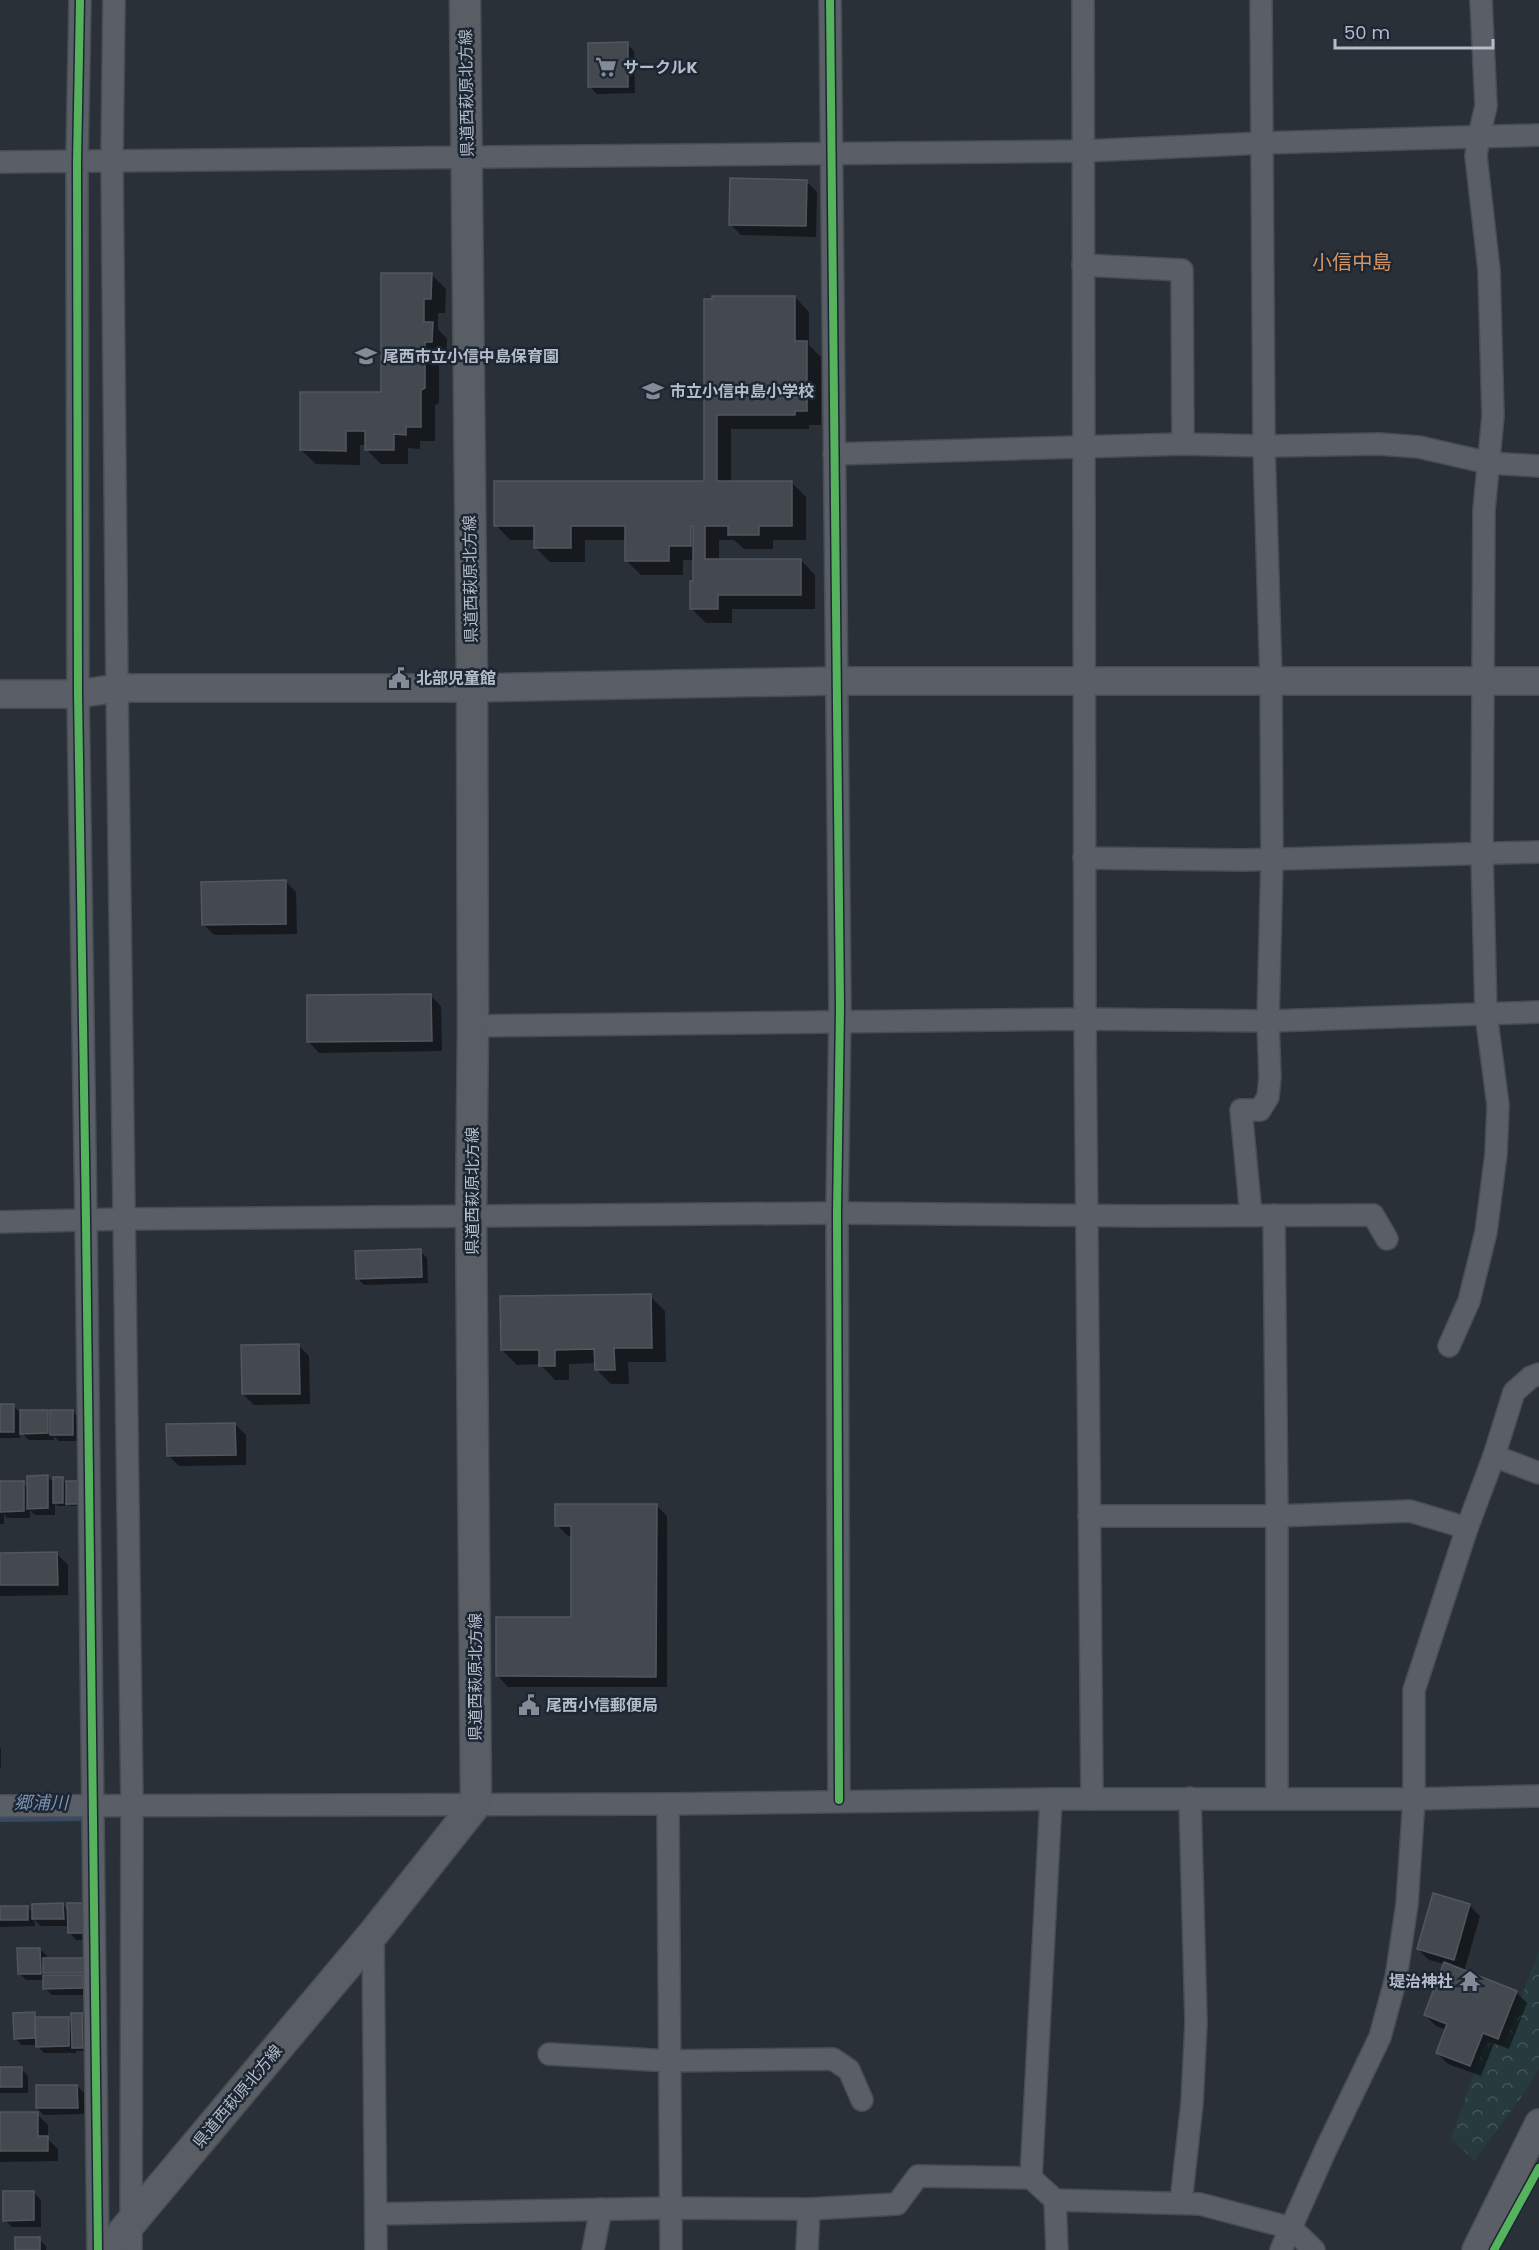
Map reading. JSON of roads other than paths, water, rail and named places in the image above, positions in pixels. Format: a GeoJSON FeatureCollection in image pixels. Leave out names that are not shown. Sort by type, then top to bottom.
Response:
{"type":"FeatureCollection","features":[{"type":"Feature","properties":{"kind":"main road","name":"県道西萩原北方線"},"geometry":{"type":"LineString","coordinates":[[108,2250],[131,2237],[476,1804],[471,1216],[472,688],[465,0]]}},
{"type":"Feature","properties":{"kind":"street"},"geometry":{"type":"LineString","coordinates":[[80,0],[77,162],[78,694],[98,2250]]}},
{"type":"Feature","properties":{"kind":"street"},"geometry":{"type":"LineString","coordinates":[[114,0],[112,161],[117,688],[132,1805],[131,2237]]}},
{"type":"Feature","properties":{"kind":"street"},"geometry":{"type":"LineString","coordinates":[[830,0],[840,1023],[837,1213],[838,1800]]}},
{"type":"Feature","properties":{"kind":"street"},"geometry":{"type":"LineString","coordinates":[[1083,0],[1084,858],[1092,1799]]}},
{"type":"Feature","properties":{"kind":"street"},"geometry":{"type":"LineString","coordinates":[[1251,1215],[1241,1110],[1260,1110],[1268,1097],[1272,859],[1271,680],[1264,446],[1261,0]]}},
{"type":"Feature","properties":{"kind":"street"},"geometry":{"type":"LineString","coordinates":[[1449,1346],[1469,1301],[1486,1232],[1496,1154],[1498,1105],[1486,1014],[1482,853],[1484,510],[1493,416],[1489,270],[1476,156],[1486,106],[1481,0]]}},
{"type":"Feature","properties":{"kind":"street"},"geometry":{"type":"LineString","coordinates":[[0,162],[1084,151],[1539,135]]}},
{"type":"Feature","properties":{"kind":"street"},"geometry":{"type":"LineString","coordinates":[[1083,265],[1182,270],[1183,444]]}},
{"type":"Feature","properties":{"kind":"street"},"geometry":{"type":"LineString","coordinates":[[834,454],[1183,444],[1264,446],[1379,444],[1419,447],[1489,463],[1539,466]]}},
{"type":"Feature","properties":{"kind":"street"},"geometry":{"type":"LineString","coordinates":[[0,694],[78,694],[117,688],[472,688],[835,681],[1539,681]]}},
{"type":"Feature","properties":{"kind":"street"},"geometry":{"type":"LineString","coordinates":[[1084,858],[1272,859],[1539,852]]}},
{"type":"Feature","properties":{"kind":"street"},"geometry":{"type":"LineString","coordinates":[[473,1026],[1085,1019],[1268,1021],[1539,1012]]}},
{"type":"Feature","properties":{"kind":"street"},"geometry":{"type":"LineString","coordinates":[[0,1222],[837,1213],[1373,1215],[1387,1239]]}},
{"type":"Feature","properties":{"kind":"street"},"geometry":{"type":"LineString","coordinates":[[1274,1215],[1277,1798]]}},
{"type":"Feature","properties":{"kind":"street"},"geometry":{"type":"LineString","coordinates":[[1281,2250],[1380,2037],[1396,1978],[1407,1904],[1414,1799],[1414,1690],[1514,1392],[1531,1377],[1539,1374]]}},
{"type":"Feature","properties":{"kind":"street"},"geometry":{"type":"LineString","coordinates":[[1494,1456],[1539,1473]]}},
{"type":"Feature","properties":{"kind":"street"},"geometry":{"type":"LineString","coordinates":[[1089,1516],[1277,1516],[1410,1511],[1467,1528]]}},
{"type":"Feature","properties":{"kind":"street"},"geometry":{"type":"LineString","coordinates":[[0,1806],[668,1804],[838,1800],[1414,1799],[1539,1796]]}},
{"type":"Feature","properties":{"kind":"street"},"geometry":{"type":"LineString","coordinates":[[1181,2202],[1192,2103],[1196,2023],[1191,1798]]}},
{"type":"Feature","properties":{"kind":"street"},"geometry":{"type":"LineString","coordinates":[[1031,2178],[1051,1799]]}},
{"type":"Feature","properties":{"kind":"street"},"geometry":{"type":"LineString","coordinates":[[668,1804],[671,2250]]}},
{"type":"Feature","properties":{"kind":"street"},"geometry":{"type":"LineString","coordinates":[[373,1934],[376,2250]]}},
{"type":"Feature","properties":{"kind":"street"},"geometry":{"type":"LineString","coordinates":[[549,2054],[670,2061],[832,2059],[849,2070],[862,2100]]}},
{"type":"Feature","properties":{"kind":"street"},"geometry":{"type":"LineString","coordinates":[[1476,2250],[1539,2123]]}},
{"type":"Feature","properties":{"kind":"street"},"geometry":{"type":"LineString","coordinates":[[376,2214],[671,2208],[809,2209],[897,2204],[918,2176],[1031,2178],[1055,2200],[1200,2204],[1291,2228],[1314,2250]]}},
{"type":"Feature","properties":{"kind":"street"},"geometry":{"type":"LineString","coordinates":[[1055,2200],[1058,2250]]}},
{"type":"Feature","properties":{"kind":"street"},"geometry":{"type":"LineString","coordinates":[[593,2250],[601,2209]]}},
{"type":"Feature","properties":{"kind":"street"},"geometry":{"type":"LineString","coordinates":[[807,2250],[809,2209]]}},
{"type":"Feature","properties":{"kind":"waterway","name":"郷浦川"},"geometry":{"type":"LineString","coordinates":[[0,1819],[83,1818]]}},
{"type":"Feature","properties":{"kind":"place","name":"サークルK"},"geometry":{"type":"Point","coordinates":[606,67]}},
{"type":"Feature","properties":{"kind":"place","name":"尾西市立小信中島保育園"},"geometry":{"type":"Point","coordinates":[366,356]}},
{"type":"Feature","properties":{"kind":"place","name":"市立小信中島小学校"},"geometry":{"type":"Point","coordinates":[653,391]}},
{"type":"Feature","properties":{"kind":"place","name":"北部児童館"},"geometry":{"type":"Point","coordinates":[399,678]}},
{"type":"Feature","properties":{"kind":"place","name":"尾西小信郵便局"},"geometry":{"type":"Point","coordinates":[529,1705]}},
{"type":"Feature","properties":{"kind":"place","name":"堤治神社"},"geometry":{"type":"Point","coordinates":[1470,1981]}},
{"type":"Feature","properties":{"kind":"district","name":"小信中島"},"geometry":{"type":"Point","coordinates":[1352,262]}}]}
